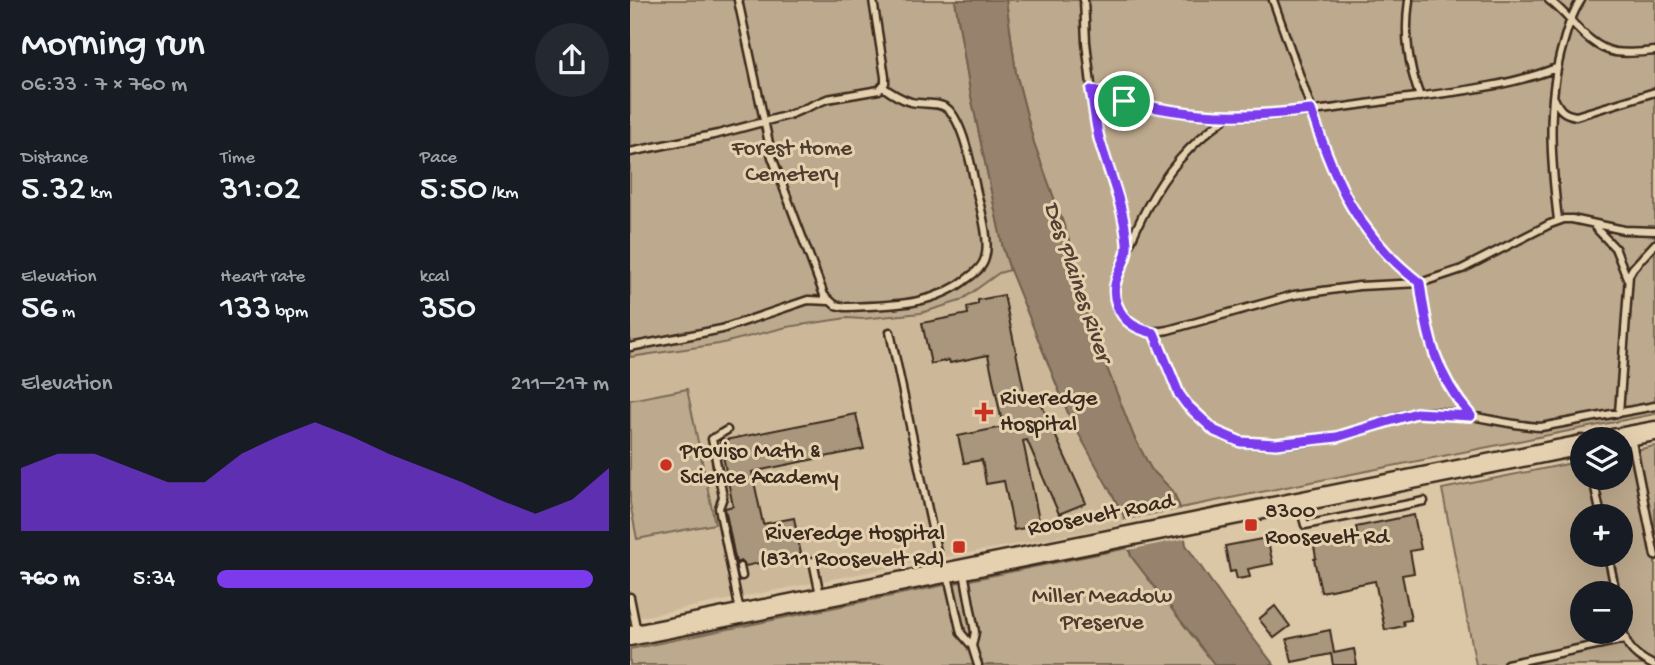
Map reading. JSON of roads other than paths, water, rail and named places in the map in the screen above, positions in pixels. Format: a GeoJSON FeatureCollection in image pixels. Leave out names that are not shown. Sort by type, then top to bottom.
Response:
{"type":"FeatureCollection","features":[{"type":"Feature","properties":{"kind":"main road"},"geometry":{"type":"LineString","coordinates":[[1633,435],[1655,431]]}},
{"type":"Feature","properties":{"kind":"main road","name":"Roosevelt Road"},"geometry":{"type":"LineString","coordinates":[[634,635],[1570,447]]}},
{"type":"Feature","properties":{"kind":"lane"},"geometry":{"type":"LineString","coordinates":[[738,0],[763,122],[786,197],[824,295],[829,301]]}},
{"type":"Feature","properties":{"kind":"lane"},"geometry":{"type":"LineString","coordinates":[[630,152],[718,134],[789,115],[827,99],[875,92],[883,87],[885,77],[873,0]]}},
{"type":"Feature","properties":{"kind":"lane"},"geometry":{"type":"LineString","coordinates":[[1084,0],[1091,90],[1099,137],[1119,197],[1128,248]]}},
{"type":"Feature","properties":{"kind":"lane"},"geometry":{"type":"LineString","coordinates":[[1273,0],[1334,173],[1361,223],[1394,262],[1420,283],[1426,327],[1437,363],[1452,392],[1471,416]]}},
{"type":"Feature","properties":{"kind":"lane"},"geometry":{"type":"LineString","coordinates":[[1409,0],[1406,20],[1407,51],[1420,97]]}},
{"type":"Feature","properties":{"kind":"lane"},"geometry":{"type":"LineString","coordinates":[[1549,0],[1592,42],[1603,48],[1628,53],[1655,51]]}},
{"type":"Feature","properties":{"kind":"lane"},"geometry":{"type":"LineString","coordinates":[[1559,220],[1552,169],[1553,96],[1556,68],[1571,19],[1581,0]]}},
{"type":"Feature","properties":{"kind":"lane"},"geometry":{"type":"LineString","coordinates":[[1091,90],[1156,109],[1227,117],[1420,97],[1527,78],[1556,68]]}},
{"type":"Feature","properties":{"kind":"lane"},"geometry":{"type":"LineString","coordinates":[[630,347],[722,330],[808,300],[829,301],[845,307],[925,301],[946,293],[980,268],[985,259],[987,245],[972,169],[956,119],[943,106],[912,102],[883,87]]}},
{"type":"Feature","properties":{"kind":"lane"},"geometry":{"type":"LineString","coordinates":[[1553,96],[1559,109],[1576,116],[1655,92]]}},
{"type":"Feature","properties":{"kind":"lane"},"geometry":{"type":"LineString","coordinates":[[1227,117],[1194,145],[1165,179],[1138,222],[1114,286],[1122,317],[1132,326],[1154,333],[1294,295],[1359,286],[1420,283],[1462,269],[1559,220],[1572,219],[1624,230],[1655,231]]}},
{"type":"Feature","properties":{"kind":"lane"},"geometry":{"type":"LineString","coordinates":[[1591,224],[1615,248],[1622,261],[1628,284]]}},
{"type":"Feature","properties":{"kind":"lane"},"geometry":{"type":"LineString","coordinates":[[1619,413],[1628,284],[1633,268],[1655,244]]}},
{"type":"Feature","properties":{"kind":"lane"},"geometry":{"type":"LineString","coordinates":[[890,332],[950,571],[961,633],[972,646],[978,665]]}},
{"type":"Feature","properties":{"kind":"lane"},"geometry":{"type":"LineString","coordinates":[[1154,333],[1179,394],[1187,405],[1215,431],[1241,442],[1276,444],[1337,437],[1416,413],[1471,416],[1541,427],[1655,406]]}},
{"type":"Feature","properties":{"kind":"lane"},"geometry":{"type":"LineString","coordinates":[[727,430],[712,439],[727,507]]}},
{"type":"Feature","properties":{"kind":"lane"},"geometry":{"type":"LineString","coordinates":[[1633,445],[1655,555]]}},
{"type":"Feature","properties":{"kind":"lane"},"geometry":{"type":"LineString","coordinates":[[723,497],[719,508],[741,613]]}},
{"type":"Feature","properties":{"kind":"lane"},"geometry":{"type":"LineString","coordinates":[[1299,501],[1305,525],[1424,501]]}},
{"type":"Feature","properties":{"kind":"lane"},"geometry":{"type":"LineString","coordinates":[[813,561],[821,597]]}},
{"type":"Feature","properties":{"kind":"lane"},"geometry":{"type":"LineString","coordinates":[[740,567],[741,576]]}},
{"type":"Feature","properties":{"kind":"lane"},"geometry":{"type":"LineString","coordinates":[[950,571],[975,632],[972,646]]}},
{"type":"Feature","properties":{"kind":"lane"},"geometry":{"type":"LineString","coordinates":[[630,597],[634,635]]}},
{"type":"Feature","properties":{"kind":"lane"},"geometry":{"type":"LineString","coordinates":[[1507,664],[1601,644]]}},
{"type":"Feature","properties":{"kind":"lane"},"geometry":{"type":"LineString","coordinates":[[1628,644],[1634,653],[1653,665]]}},
{"type":"Feature","properties":{"kind":"water","name":"Des Plaines River"},"geometry":{"type":"Polygon","coordinates":[[[955,0],[1006,0],[1016,73],[1034,143],[1071,245],[1090,325],[1134,437],[1151,469],[1173,491],[1180,508],[1186,545],[1225,602],[1274,665],[1215,665],[1131,556],[1123,514],[1070,418],[1003,248],[970,91],[955,0]]]}},
{"type":"Feature","properties":{"kind":"place","name":"Riveredge Hospital"},"geometry":{"type":"Point","coordinates":[984,412]}},
{"type":"Feature","properties":{"kind":"place","name":"Proviso Math & Science Academy"},"geometry":{"type":"Point","coordinates":[666,465]}},
{"type":"Feature","properties":{"kind":"place","name":"8300 Roosevelt Rd"},"geometry":{"type":"Point","coordinates":[1251,525]}},
{"type":"Feature","properties":{"kind":"place","name":"Riveredge Hospital (8311 Roosevelt Rd)"},"geometry":{"type":"Point","coordinates":[959,547]}},
{"type":"Feature","properties":{"kind":"park label","name":"Forest Home Cemetery"},"geometry":{"type":"Point","coordinates":[792,162]}},
{"type":"Feature","properties":{"kind":"park label","name":"Miller Meadow Preserve"},"geometry":{"type":"Point","coordinates":[1102,610]}}]}
